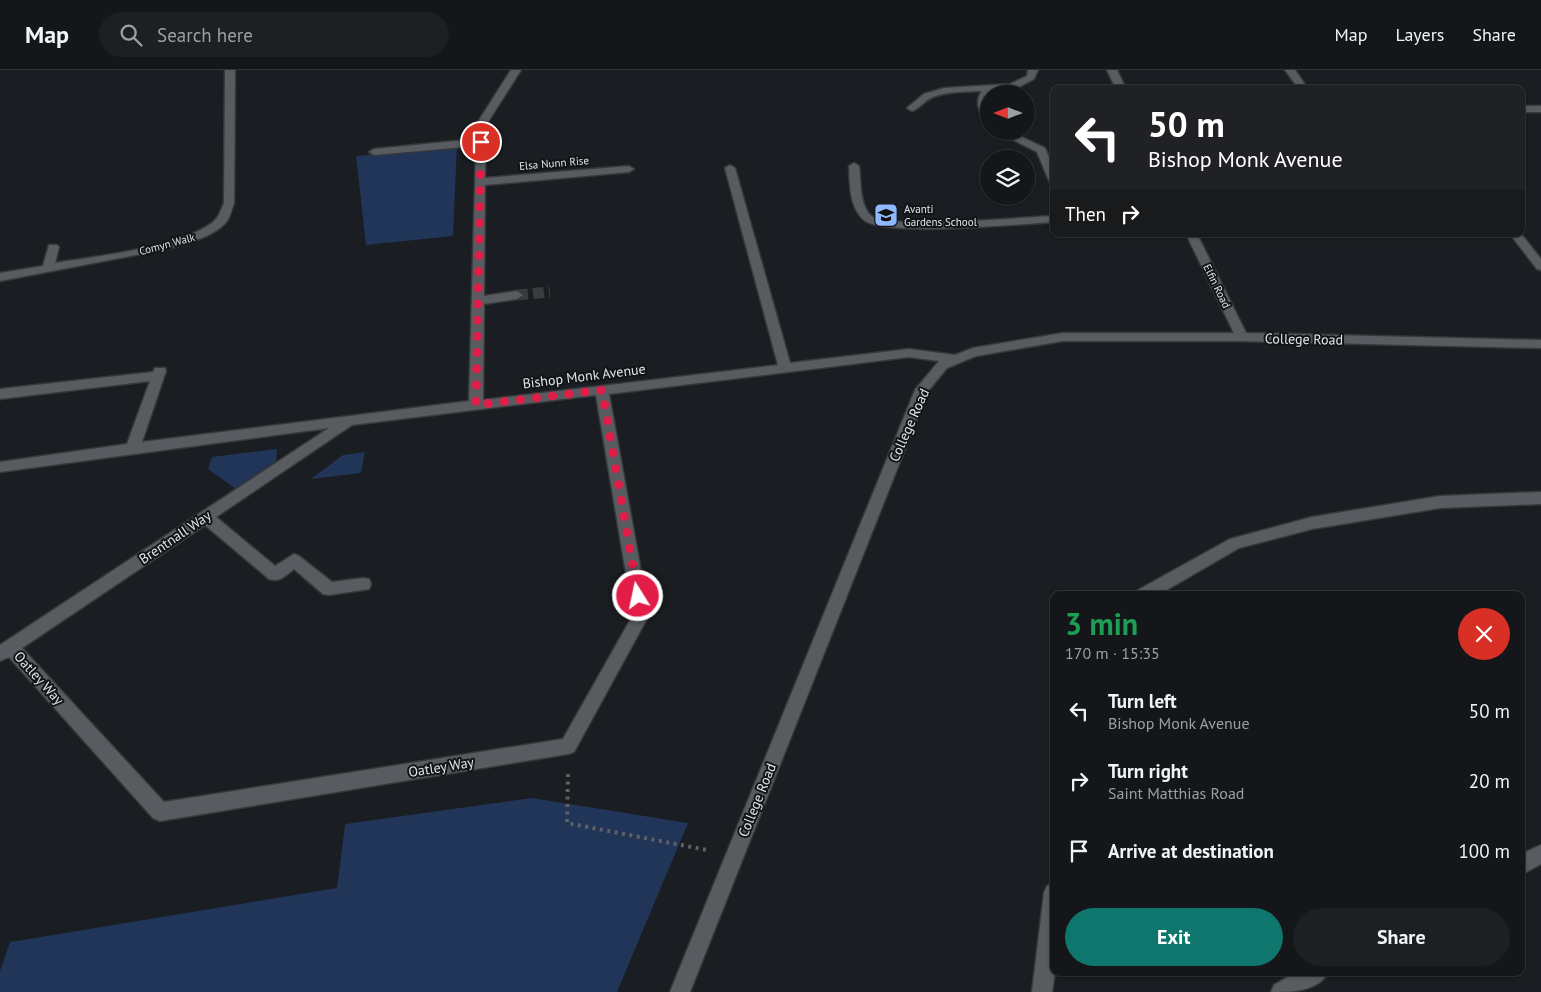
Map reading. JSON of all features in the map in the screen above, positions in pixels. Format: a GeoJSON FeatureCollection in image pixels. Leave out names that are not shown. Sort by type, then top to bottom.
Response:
{"type":"FeatureCollection","features":[{"type":"Feature","properties":{"kind":"street","name":"Comyn Walk"},"geometry":{"type":"LineString","coordinates":[[0,277],[175,244],[208,231],[222,220],[229,203],[230,70]]}},
{"type":"Feature","properties":{"kind":"street"},"geometry":{"type":"LineString","coordinates":[[476,405],[481,125],[516,70]]}},
{"type":"Feature","properties":{"kind":"street"},"geometry":{"type":"LineString","coordinates":[[1016,85],[1030,77],[1033,70]]}},
{"type":"Feature","properties":{"kind":"street"},"geometry":{"type":"LineString","coordinates":[[1112,70],[1119,85]]}},
{"type":"Feature","properties":{"kind":"street"},"geometry":{"type":"LineString","coordinates":[[1290,70],[1301,85]]}},
{"type":"Feature","properties":{"kind":"street"},"geometry":{"type":"LineString","coordinates":[[912,108],[927,96],[947,90],[980,88]]}},
{"type":"Feature","properties":{"kind":"street"},"geometry":{"type":"LineString","coordinates":[[1525,109],[1541,109]]}},
{"type":"Feature","properties":{"kind":"street"},"geometry":{"type":"LineString","coordinates":[[1020,140],[1041,150],[1050,171]]}},
{"type":"Feature","properties":{"kind":"street"},"geometry":{"type":"LineString","coordinates":[[374,152],[481,142]]}},
{"type":"Feature","properties":{"kind":"street"},"geometry":{"type":"LineString","coordinates":[[854,166],[861,209],[869,219],[880,224],[914,225],[1050,219]]}},
{"type":"Feature","properties":{"kind":"street"},"geometry":{"type":"LineString","coordinates":[[730,168],[785,368]]}},
{"type":"Feature","properties":{"kind":"street","name":"Elsa Nunn Rise"},"geometry":{"type":"LineString","coordinates":[[480,182],[629,169]]}},
{"type":"Feature","properties":{"kind":"street","name":"Elfin Road"},"geometry":{"type":"LineString","coordinates":[[1193,237],[1242,338]]}},
{"type":"Feature","properties":{"kind":"street"},"geometry":{"type":"LineString","coordinates":[[1517,237],[1541,267]]}},
{"type":"Feature","properties":{"kind":"street"},"geometry":{"type":"LineString","coordinates":[[48,268],[53,247]]}},
{"type":"Feature","properties":{"kind":"street"},"geometry":{"type":"LineString","coordinates":[[479,300],[517,295]]}},
{"type":"Feature","properties":{"kind":"street","name":"College Road"},"geometry":{"type":"LineString","coordinates":[[680,992],[922,390],[942,365],[973,352],[1063,338],[1242,338],[1541,344]]}},
{"type":"Feature","properties":{"kind":"street","name":"Bishop Monk Avenue"},"geometry":{"type":"LineString","coordinates":[[133,448],[349,420],[909,353],[957,359]]}},
{"type":"Feature","properties":{"kind":"street"},"geometry":{"type":"LineString","coordinates":[[0,467],[133,448],[159,374],[1,393]]}},
{"type":"Feature","properties":{"kind":"street"},"geometry":{"type":"LineString","coordinates":[[568,746],[641,615],[602,390]]}},
{"type":"Feature","properties":{"kind":"street","name":"Brentnall Way"},"geometry":{"type":"LineString","coordinates":[[5,650],[349,420]]}},
{"type":"Feature","properties":{"kind":"street"},"geometry":{"type":"LineString","coordinates":[[1151,591],[1235,543],[1312,523],[1440,502],[1541,498]]}},
{"type":"Feature","properties":{"kind":"street"},"geometry":{"type":"LineString","coordinates":[[206,516],[275,575],[294,560],[329,589],[363,584]]}},
{"type":"Feature","properties":{"kind":"street","name":"Oatley Way"},"geometry":{"type":"LineString","coordinates":[[5,650],[160,812],[568,746]]}},
{"type":"Feature","properties":{"kind":"street"},"geometry":{"type":"LineString","coordinates":[[1525,863],[1541,854]]}},
{"type":"Feature","properties":{"kind":"street"},"geometry":{"type":"LineString","coordinates":[[1042,992],[1050,926]]}},
{"type":"Feature","properties":{"kind":"street"},"geometry":{"type":"LineString","coordinates":[[1281,992],[1311,976]]}},
{"type":"Feature","properties":{"kind":"path"},"geometry":{"type":"LineString","coordinates":[[568,746],[567,823],[735,856]]}},
{"type":"Feature","properties":{"kind":"shaded area"},"geometry":{"type":"Polygon","coordinates":[[[457,146],[453,236],[366,245],[356,156],[457,146]]]}},
{"type":"Feature","properties":{"kind":"shaded area"},"geometry":{"type":"Polygon","coordinates":[[[277,449],[276,462],[236,489],[208,469],[212,457],[277,449]]]}},
{"type":"Feature","properties":{"kind":"shaded area"},"geometry":{"type":"Polygon","coordinates":[[[365,452],[361,473],[311,479],[343,455],[365,452]]]}},
{"type":"Feature","properties":{"kind":"shaded area"},"geometry":{"type":"Polygon","coordinates":[[[532,798],[688,823],[617,992],[0,992],[0,971],[10,942],[337,888],[345,824],[532,798]]]}},
{"type":"Feature","properties":{"kind":"tunnel"},"geometry":{"type":"LineString","coordinates":[[517,295],[550,292]]}},
{"type":"Feature","properties":{"kind":"place","name":"Avanti Gardens School"},"geometry":{"type":"Point","coordinates":[886,215]}},
{"type":"Feature","properties":{"kind":"route"},"geometry":{"type":"LineString","coordinates":[[481,142],[476,405],[602,390],[638,596]]}}]}
